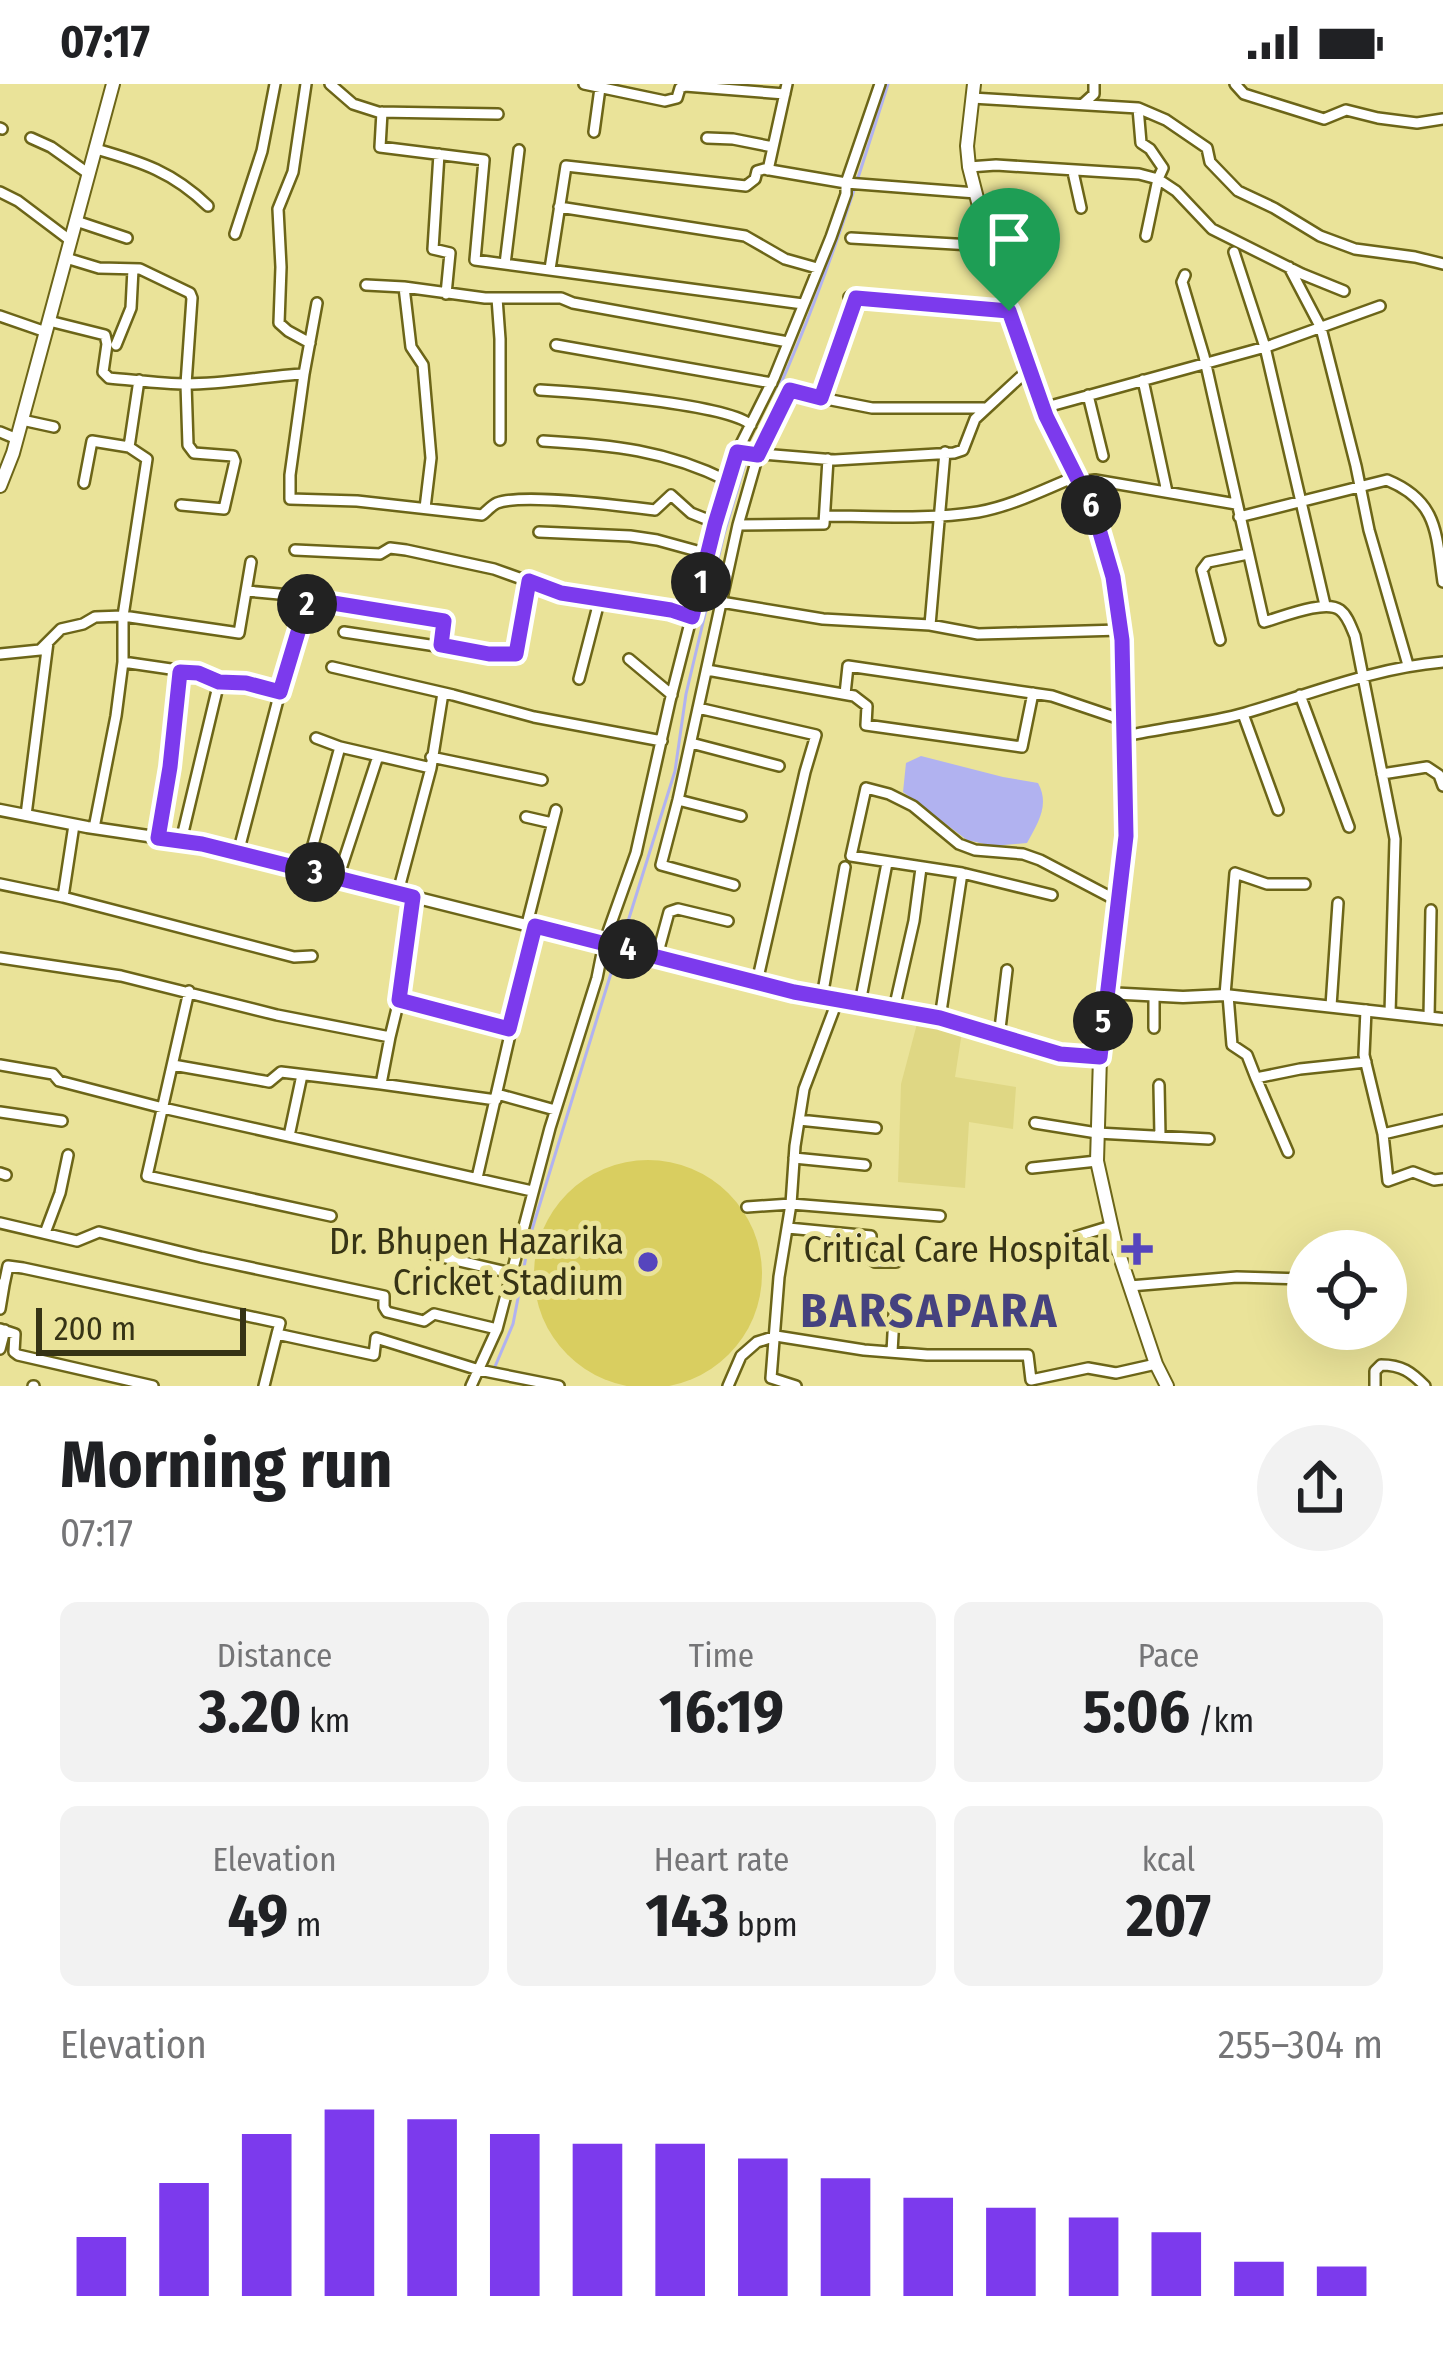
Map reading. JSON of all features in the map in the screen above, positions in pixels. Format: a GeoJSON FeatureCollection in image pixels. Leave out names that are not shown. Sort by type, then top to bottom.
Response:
{"type":"FeatureCollection","features":[{"type":"Feature","properties":{"kind":"main road"},"geometry":{"type":"LineString","coordinates":[[0,486],[17,439],[112,84]]}},
{"type":"Feature","properties":{"kind":"main road"},"geometry":{"type":"LineString","coordinates":[[973,91],[969,167],[989,246],[1043,408],[1101,533],[1113,577],[1126,728],[1126,836],[1100,1057],[1096,1160],[1111,1226],[1167,1386]]}},
{"type":"Feature","properties":{"kind":"street"},"geometry":{"type":"LineString","coordinates":[[235,234],[262,151],[275,84]]}},
{"type":"Feature","properties":{"kind":"street"},"geometry":{"type":"LineString","coordinates":[[306,84],[293,172],[278,208],[279,322],[310,343]]}},
{"type":"Feature","properties":{"kind":"street"},"geometry":{"type":"LineString","coordinates":[[330,84],[353,104],[382,112],[498,114]]}},
{"type":"Feature","properties":{"kind":"street"},"geometry":{"type":"LineString","coordinates":[[584,84],[665,101],[677,98],[685,86],[786,89],[768,170]]}},
{"type":"Feature","properties":{"kind":"street"},"geometry":{"type":"LineString","coordinates":[[471,1386],[497,1329],[555,1110],[636,853],[728,481],[852,184],[880,84]]}},
{"type":"Feature","properties":{"kind":"street"},"geometry":{"type":"LineString","coordinates":[[1083,104],[1094,94],[1094,84]]}},
{"type":"Feature","properties":{"kind":"street"},"geometry":{"type":"LineString","coordinates":[[1235,84],[1244,94],[1324,119],[1346,110],[1417,123],[1443,119]]}},
{"type":"Feature","properties":{"kind":"street"},"geometry":{"type":"LineString","coordinates":[[594,132],[600,88]]}},
{"type":"Feature","properties":{"kind":"street"},"geometry":{"type":"LineString","coordinates":[[973,91],[1138,108],[1166,120],[1207,148],[1210,163],[1238,191],[1320,236],[1355,249],[1443,264]]}},
{"type":"Feature","properties":{"kind":"street"},"geometry":{"type":"LineString","coordinates":[[1138,108],[1141,142],[1163,168],[1146,236]]}},
{"type":"Feature","properties":{"kind":"street"},"geometry":{"type":"LineString","coordinates":[[382,112],[380,147],[484,160],[475,260],[802,304]]}},
{"type":"Feature","properties":{"kind":"street"},"geometry":{"type":"LineString","coordinates":[[707,137],[773,147]]}},
{"type":"Feature","properties":{"kind":"street"},"geometry":{"type":"LineString","coordinates":[[31,138],[89,174]]}},
{"type":"Feature","properties":{"kind":"street"},"geometry":{"type":"LineString","coordinates":[[96,148],[165,171],[208,206]]}},
{"type":"Feature","properties":{"kind":"street"},"geometry":{"type":"LineString","coordinates":[[506,264],[519,150]]}},
{"type":"Feature","properties":{"kind":"street"},"geometry":{"type":"LineString","coordinates":[[439,154],[433,249],[450,253],[446,294]]}},
{"type":"Feature","properties":{"kind":"street"},"geometry":{"type":"LineString","coordinates":[[550,269],[566,166],[746,186],[757,171],[768,170],[852,184],[976,193]]}},
{"type":"Feature","properties":{"kind":"street"},"geometry":{"type":"LineString","coordinates":[[969,167],[1139,174],[1158,179],[1176,191],[1212,230],[1343,291]]}},
{"type":"Feature","properties":{"kind":"street"},"geometry":{"type":"LineString","coordinates":[[1072,172],[1081,208]]}},
{"type":"Feature","properties":{"kind":"street"},"geometry":{"type":"LineString","coordinates":[[0,192],[71,241]]}},
{"type":"Feature","properties":{"kind":"street"},"geometry":{"type":"LineString","coordinates":[[559,207],[746,236],[785,259],[817,268]]}},
{"type":"Feature","properties":{"kind":"street"},"geometry":{"type":"LineString","coordinates":[[76,221],[127,238]]}},
{"type":"Feature","properties":{"kind":"street"},"geometry":{"type":"LineString","coordinates":[[851,238],[989,246]]}},
{"type":"Feature","properties":{"kind":"street"},"geometry":{"type":"LineString","coordinates":[[1234,252],[1264,347],[1325,605]]}},
{"type":"Feature","properties":{"kind":"street"},"geometry":{"type":"LineString","coordinates":[[66,258],[99,268],[148,272],[190,293],[189,450],[233,456],[235,461],[224,509],[181,506]]}},
{"type":"Feature","properties":{"kind":"street"},"geometry":{"type":"LineString","coordinates":[[1289,267],[1321,328],[1374,551],[1408,665]]}},
{"type":"Feature","properties":{"kind":"street"},"geometry":{"type":"LineString","coordinates":[[116,346],[130,308],[133,269]]}},
{"type":"Feature","properties":{"kind":"street"},"geometry":{"type":"LineString","coordinates":[[1185,274],[1183,282],[1264,622],[1325,605],[1346,616],[1355,636],[1395,839],[1390,1012]]}},
{"type":"Feature","properties":{"kind":"street"},"geometry":{"type":"LineString","coordinates":[[365,285],[497,298],[561,298],[788,342]]}},
{"type":"Feature","properties":{"kind":"street"},"geometry":{"type":"LineString","coordinates":[[404,287],[411,347],[423,365],[431,458],[425,508]]}},
{"type":"Feature","properties":{"kind":"street"},"geometry":{"type":"LineString","coordinates":[[821,398],[852,297],[1009,311]]}},
{"type":"Feature","properties":{"kind":"street"},"geometry":{"type":"LineString","coordinates":[[497,298],[500,440]]}},
{"type":"Feature","properties":{"kind":"street"},"geometry":{"type":"LineString","coordinates":[[317,303],[290,500],[357,501],[482,515],[496,503],[520,500],[655,510],[671,495],[691,513],[716,523]]}},
{"type":"Feature","properties":{"kind":"street"},"geometry":{"type":"LineString","coordinates":[[1043,408],[1264,347],[1380,306]]}},
{"type":"Feature","properties":{"kind":"street"},"geometry":{"type":"LineString","coordinates":[[0,316],[105,334],[103,372],[109,378],[186,384],[304,374]]}},
{"type":"Feature","properties":{"kind":"street"},"geometry":{"type":"LineString","coordinates":[[556,345],[772,383]]}},
{"type":"Feature","properties":{"kind":"street"},"geometry":{"type":"LineString","coordinates":[[740,453],[828,459],[963,450],[969,430],[986,408],[1029,369]]}},
{"type":"Feature","properties":{"kind":"street"},"geometry":{"type":"LineString","coordinates":[[129,447],[140,380]]}},
{"type":"Feature","properties":{"kind":"street"},"geometry":{"type":"LineString","coordinates":[[1143,380],[1167,492]]}},
{"type":"Feature","properties":{"kind":"street"},"geometry":{"type":"LineString","coordinates":[[540,390],[700,408],[742,417],[751,425]]}},
{"type":"Feature","properties":{"kind":"street"},"geometry":{"type":"LineString","coordinates":[[734,885],[661,865],[738,524],[757,455],[790,390],[872,408],[986,408]]}},
{"type":"Feature","properties":{"kind":"street"},"geometry":{"type":"LineString","coordinates":[[1088,395],[1103,456]]}},
{"type":"Feature","properties":{"kind":"street"},"geometry":{"type":"LineString","coordinates":[[22,420],[54,428]]}},
{"type":"Feature","properties":{"kind":"street"},"geometry":{"type":"LineString","coordinates":[[0,432],[17,439]]}},
{"type":"Feature","properties":{"kind":"street"},"geometry":{"type":"LineString","coordinates":[[84,483],[92,441],[129,447],[147,459],[123,616],[116,716],[94,829]]}},
{"type":"Feature","properties":{"kind":"street"},"geometry":{"type":"LineString","coordinates":[[543,441],[652,452],[728,481]]}},
{"type":"Feature","properties":{"kind":"street"},"geometry":{"type":"LineString","coordinates":[[930,625],[944,452]]}},
{"type":"Feature","properties":{"kind":"street"},"geometry":{"type":"LineString","coordinates":[[738,524],[824,524],[828,459]]}},
{"type":"Feature","properties":{"kind":"street"},"geometry":{"type":"LineString","coordinates":[[824,516],[940,516],[1002,506],[1078,479],[1236,504]]}},
{"type":"Feature","properties":{"kind":"street"},"geometry":{"type":"LineString","coordinates":[[1239,517],[1387,480],[1408,489],[1434,520],[1443,582]]}},
{"type":"Feature","properties":{"kind":"street"},"geometry":{"type":"LineString","coordinates":[[539,532],[630,536],[708,554]]}},
{"type":"Feature","properties":{"kind":"street"},"geometry":{"type":"LineString","coordinates":[[295,550],[380,554],[390,548],[406,550],[494,569],[561,593],[692,617]]}},
{"type":"Feature","properties":{"kind":"street"},"geometry":{"type":"LineString","coordinates":[[1220,640],[1202,570],[1208,562],[1248,554]]}},
{"type":"Feature","properties":{"kind":"street"},"geometry":{"type":"LineString","coordinates":[[0,654],[40,650],[61,629],[95,616],[238,633],[251,562]]}},
{"type":"Feature","properties":{"kind":"street"},"geometry":{"type":"LineString","coordinates":[[344,632],[516,654],[529,581]]}},
{"type":"Feature","properties":{"kind":"street"},"geometry":{"type":"LineString","coordinates":[[247,591],[444,621],[441,645]]}},
{"type":"Feature","properties":{"kind":"street"},"geometry":{"type":"LineString","coordinates":[[579,679],[600,598]]}},
{"type":"Feature","properties":{"kind":"street"},"geometry":{"type":"LineString","coordinates":[[238,853],[308,599]]}},
{"type":"Feature","properties":{"kind":"street"},"geometry":{"type":"LineString","coordinates":[[722,602],[824,619],[930,625],[978,634],[1120,630]]}},
{"type":"Feature","properties":{"kind":"street"},"geometry":{"type":"LineString","coordinates":[[26,815],[48,642]]}},
{"type":"Feature","properties":{"kind":"street"},"geometry":{"type":"LineString","coordinates":[[629,659],[672,695]]}},
{"type":"Feature","properties":{"kind":"street"},"geometry":{"type":"LineString","coordinates":[[123,662],[280,692]]}},
{"type":"Feature","properties":{"kind":"street"},"geometry":{"type":"LineString","coordinates":[[845,694],[848,666],[1052,696],[1126,728],[1243,714],[1364,676],[1443,662]]}},
{"type":"Feature","properties":{"kind":"street"},"geometry":{"type":"LineString","coordinates":[[332,668],[534,717],[662,741]]}},
{"type":"Feature","properties":{"kind":"street"},"geometry":{"type":"LineString","coordinates":[[706,670],[863,700],[868,706],[866,725],[1022,747],[1034,693]]}},
{"type":"Feature","properties":{"kind":"street"},"geometry":{"type":"LineString","coordinates":[[158,838],[180,672]]}},
{"type":"Feature","properties":{"kind":"street"},"geometry":{"type":"LineString","coordinates":[[181,841],[219,682]]}},
{"type":"Feature","properties":{"kind":"street"},"geometry":{"type":"LineString","coordinates":[[398,892],[431,763],[443,693]]}},
{"type":"Feature","properties":{"kind":"street"},"geometry":{"type":"LineString","coordinates":[[1300,695],[1349,827]]}},
{"type":"Feature","properties":{"kind":"street"},"geometry":{"type":"LineString","coordinates":[[698,708],[816,735],[757,982]]}},
{"type":"Feature","properties":{"kind":"street"},"geometry":{"type":"LineString","coordinates":[[1243,714],[1279,810]]}},
{"type":"Feature","properties":{"kind":"street"},"geometry":{"type":"LineString","coordinates":[[316,738],[378,756],[542,780]]}},
{"type":"Feature","properties":{"kind":"street"},"geometry":{"type":"LineString","coordinates":[[691,743],[779,766]]}},
{"type":"Feature","properties":{"kind":"street"},"geometry":{"type":"LineString","coordinates":[[306,870],[340,747]]}},
{"type":"Feature","properties":{"kind":"street"},"geometry":{"type":"LineString","coordinates":[[338,878],[378,756]]}},
{"type":"Feature","properties":{"kind":"street"},"geometry":{"type":"LineString","coordinates":[[1382,774],[1427,767],[1439,775],[1443,786]]}},
{"type":"Feature","properties":{"kind":"street"},"geometry":{"type":"LineString","coordinates":[[1052,895],[962,873],[850,856],[866,788],[913,806],[959,844],[1040,860],[1118,901]]}},
{"type":"Feature","properties":{"kind":"street"},"geometry":{"type":"LineString","coordinates":[[678,800],[741,816]]}},
{"type":"Feature","properties":{"kind":"street"},"geometry":{"type":"LineString","coordinates":[[0,810],[238,853],[757,982],[940,1018],[1060,1054],[1100,1057]]}},
{"type":"Feature","properties":{"kind":"street"},"geometry":{"type":"LineString","coordinates":[[477,1178],[556,810]]}},
{"type":"Feature","properties":{"kind":"street"},"geometry":{"type":"LineString","coordinates":[[526,817],[552,824]]}},
{"type":"Feature","properties":{"kind":"street"},"geometry":{"type":"LineString","coordinates":[[63,897],[74,825]]}},
{"type":"Feature","properties":{"kind":"street"},"geometry":{"type":"LineString","coordinates":[[860,1003],[887,863]]}},
{"type":"Feature","properties":{"kind":"street"},"geometry":{"type":"LineString","coordinates":[[822,997],[845,867]]}},
{"type":"Feature","properties":{"kind":"street"},"geometry":{"type":"LineString","coordinates":[[894,1009],[921,868]]}},
{"type":"Feature","properties":{"kind":"street"},"geometry":{"type":"LineString","coordinates":[[1288,1152],[1247,1055],[1232,1046],[1227,995],[1232,886],[1235,872],[1267,884],[1305,884]]}},
{"type":"Feature","properties":{"kind":"street"},"geometry":{"type":"LineString","coordinates":[[940,1018],[962,873]]}},
{"type":"Feature","properties":{"kind":"street"},"geometry":{"type":"LineString","coordinates":[[0,884],[294,957],[312,956]]}},
{"type":"Feature","properties":{"kind":"street"},"geometry":{"type":"LineString","coordinates":[[381,1084],[413,897]]}},
{"type":"Feature","properties":{"kind":"street"},"geometry":{"type":"LineString","coordinates":[[1331,1006],[1338,903]]}},
{"type":"Feature","properties":{"kind":"street"},"geometry":{"type":"LineString","coordinates":[[657,956],[669,913],[678,909],[728,921]]}},
{"type":"Feature","properties":{"kind":"street"},"geometry":{"type":"LineString","coordinates":[[1429,1017],[1431,910]]}},
{"type":"Feature","properties":{"kind":"street"},"geometry":{"type":"LineString","coordinates":[[0,958],[121,976],[390,1037]]}},
{"type":"Feature","properties":{"kind":"street"},"geometry":{"type":"LineString","coordinates":[[999,1037],[1007,970]]}},
{"type":"Feature","properties":{"kind":"street"},"geometry":{"type":"LineString","coordinates":[[189,991],[147,1171],[150,1179],[331,1216]]}},
{"type":"Feature","properties":{"kind":"street"},"geometry":{"type":"LineString","coordinates":[[1106,993],[1227,995],[1443,1019]]}},
{"type":"Feature","properties":{"kind":"street"},"geometry":{"type":"LineString","coordinates":[[1154,996],[1154,1028]]}},
{"type":"Feature","properties":{"kind":"street"},"geometry":{"type":"LineString","coordinates":[[796,1386],[771,1378],[779,1276],[805,1087],[838,999]]}},
{"type":"Feature","properties":{"kind":"street"},"geometry":{"type":"LineString","coordinates":[[399,1000],[509,1029]]}},
{"type":"Feature","properties":{"kind":"street"},"geometry":{"type":"LineString","coordinates":[[1366,1010],[1366,1061],[1388,1180],[1413,1172],[1443,1179]]}},
{"type":"Feature","properties":{"kind":"street"},"geometry":{"type":"LineString","coordinates":[[1256,1078],[1366,1061]]}},
{"type":"Feature","properties":{"kind":"street"},"geometry":{"type":"LineString","coordinates":[[0,1065],[53,1075],[59,1081],[164,1108],[532,1191]]}},
{"type":"Feature","properties":{"kind":"street"},"geometry":{"type":"LineString","coordinates":[[173,1065],[264,1082],[281,1072],[496,1096],[555,1110]]}},
{"type":"Feature","properties":{"kind":"street"},"geometry":{"type":"LineString","coordinates":[[289,1136],[302,1075]]}},
{"type":"Feature","properties":{"kind":"street"},"geometry":{"type":"LineString","coordinates":[[1159,1085],[1160,1136]]}},
{"type":"Feature","properties":{"kind":"street"},"geometry":{"type":"LineString","coordinates":[[0,1112],[62,1121]]}},
{"type":"Feature","properties":{"kind":"street"},"geometry":{"type":"LineString","coordinates":[[799,1120],[876,1128]]}},
{"type":"Feature","properties":{"kind":"street"},"geometry":{"type":"LineString","coordinates":[[1383,1134],[1443,1120]]}},
{"type":"Feature","properties":{"kind":"street"},"geometry":{"type":"LineString","coordinates":[[1035,1123],[1096,1133],[1209,1139]]}},
{"type":"Feature","properties":{"kind":"street"},"geometry":{"type":"LineString","coordinates":[[45,1233],[61,1192],[68,1155]]}},
{"type":"Feature","properties":{"kind":"street"},"geometry":{"type":"LineString","coordinates":[[794,1158],[865,1166]]}},
{"type":"Feature","properties":{"kind":"street"},"geometry":{"type":"LineString","coordinates":[[1032,1168],[1096,1160]]}},
{"type":"Feature","properties":{"kind":"street"},"geometry":{"type":"LineString","coordinates":[[747,1207],[791,1204],[940,1216]]}},
{"type":"Feature","properties":{"kind":"street"},"geometry":{"type":"LineString","coordinates":[[0,1222],[76,1241],[99,1232],[384,1296],[387,1312],[424,1321],[434,1314],[497,1329]]}},
{"type":"Feature","properties":{"kind":"street"},"geometry":{"type":"LineString","coordinates":[[1068,1239],[1111,1226]]}},
{"type":"Feature","properties":{"kind":"street"},"geometry":{"type":"LineString","coordinates":[[788,1228],[871,1236],[869,1258],[896,1262]]}},
{"type":"Feature","properties":{"kind":"street"},"geometry":{"type":"LineString","coordinates":[[434,1255],[511,1273]]}},
{"type":"Feature","properties":{"kind":"street"},"geometry":{"type":"LineString","coordinates":[[0,1309],[8,1266],[280,1323],[264,1386]]}},
{"type":"Feature","properties":{"kind":"street"},"geometry":{"type":"LineString","coordinates":[[1130,1286],[1237,1276],[1287,1278]]}},
{"type":"Feature","properties":{"kind":"street"},"geometry":{"type":"LineString","coordinates":[[892,1352],[895,1298]]}},
{"type":"Feature","properties":{"kind":"street"},"geometry":{"type":"LineString","coordinates":[[0,1349],[2,1330],[15,1334],[18,1355],[152,1386]]}},
{"type":"Feature","properties":{"kind":"street"},"geometry":{"type":"LineString","coordinates":[[278,1334],[374,1354],[376,1338],[508,1381],[559,1386]]}},
{"type":"Feature","properties":{"kind":"street"},"geometry":{"type":"LineString","coordinates":[[728,1386],[741,1357],[757,1342],[776,1336],[892,1352],[1028,1354],[1028,1383],[1088,1368],[1115,1373],[1156,1364]]}},
{"type":"Feature","properties":{"kind":"street"},"geometry":{"type":"LineString","coordinates":[[1375,1386],[1375,1371],[1393,1365],[1409,1370],[1425,1386]]}},
{"type":"Feature","properties":{"kind":"shaded area"},"geometry":{"type":"Polygon","coordinates":[[[918,1020],[962,1032],[955,1077],[1016,1087],[1013,1129],[969,1122],[965,1188],[898,1182],[901,1084],[918,1020]]]}},
{"type":"Feature","properties":{"kind":"shaded area","name":"Dr. Bhupen Hazarika Cricket Stadium"},"geometry":{"type":"Polygon","coordinates":[[[626,1163],[670,1163],[711,1179],[743,1211],[759,1252],[759,1296],[743,1337],[711,1369],[670,1385],[626,1385],[585,1369],[553,1337],[537,1296],[537,1252],[553,1211],[585,1179],[626,1163]]]}},
{"type":"Feature","properties":{"kind":"water"},"geometry":{"type":"Polygon","coordinates":[[[921,756],[1038,783],[1043,806],[1027,843],[993,846],[967,840],[903,792],[906,763],[921,756]]]}},
{"type":"Feature","properties":{"kind":"waterway"},"geometry":{"type":"LineString","coordinates":[[857,181],[888,84]]}},
{"type":"Feature","properties":{"kind":"waterway"},"geometry":{"type":"LineString","coordinates":[[751,448],[807,321],[854,190]]}},
{"type":"Feature","properties":{"kind":"waterway"},"geometry":{"type":"LineString","coordinates":[[625,931],[675,771],[686,694],[747,457]]}},
{"type":"Feature","properties":{"kind":"waterway"},"geometry":{"type":"LineString","coordinates":[[494,1369],[513,1324],[530,1236],[616,957]]}},
{"type":"Feature","properties":{"kind":"place","name":"Critical Care Hospital"},"geometry":{"type":"Point","coordinates":[1137,1249]}},
{"type":"Feature","properties":{"kind":"place","name":"Dr. Bhupen Hazarika Cricket Stadium"},"geometry":{"type":"Point","coordinates":[648,1262]}},
{"type":"Feature","properties":{"kind":"district","name":"BARSAPARA"},"geometry":{"type":"Point","coordinates":[930,1310]}},
{"type":"Feature","properties":{"kind":"route"},"geometry":{"type":"LineString","coordinates":[[856,298],[1009,311],[1046,416],[1094,512],[1113,577],[1122,640],[1126,836],[1100,1057],[1060,1054],[940,1018],[794,992],[535,926],[509,1029],[399,1000],[413,897],[202,844],[158,838],[180,672],[280,692],[308,599],[444,621],[441,645],[489,654],[516,654],[529,581],[561,593],[692,617],[737,452],[758,455],[790,390],[821,398],[856,298]]}}]}
